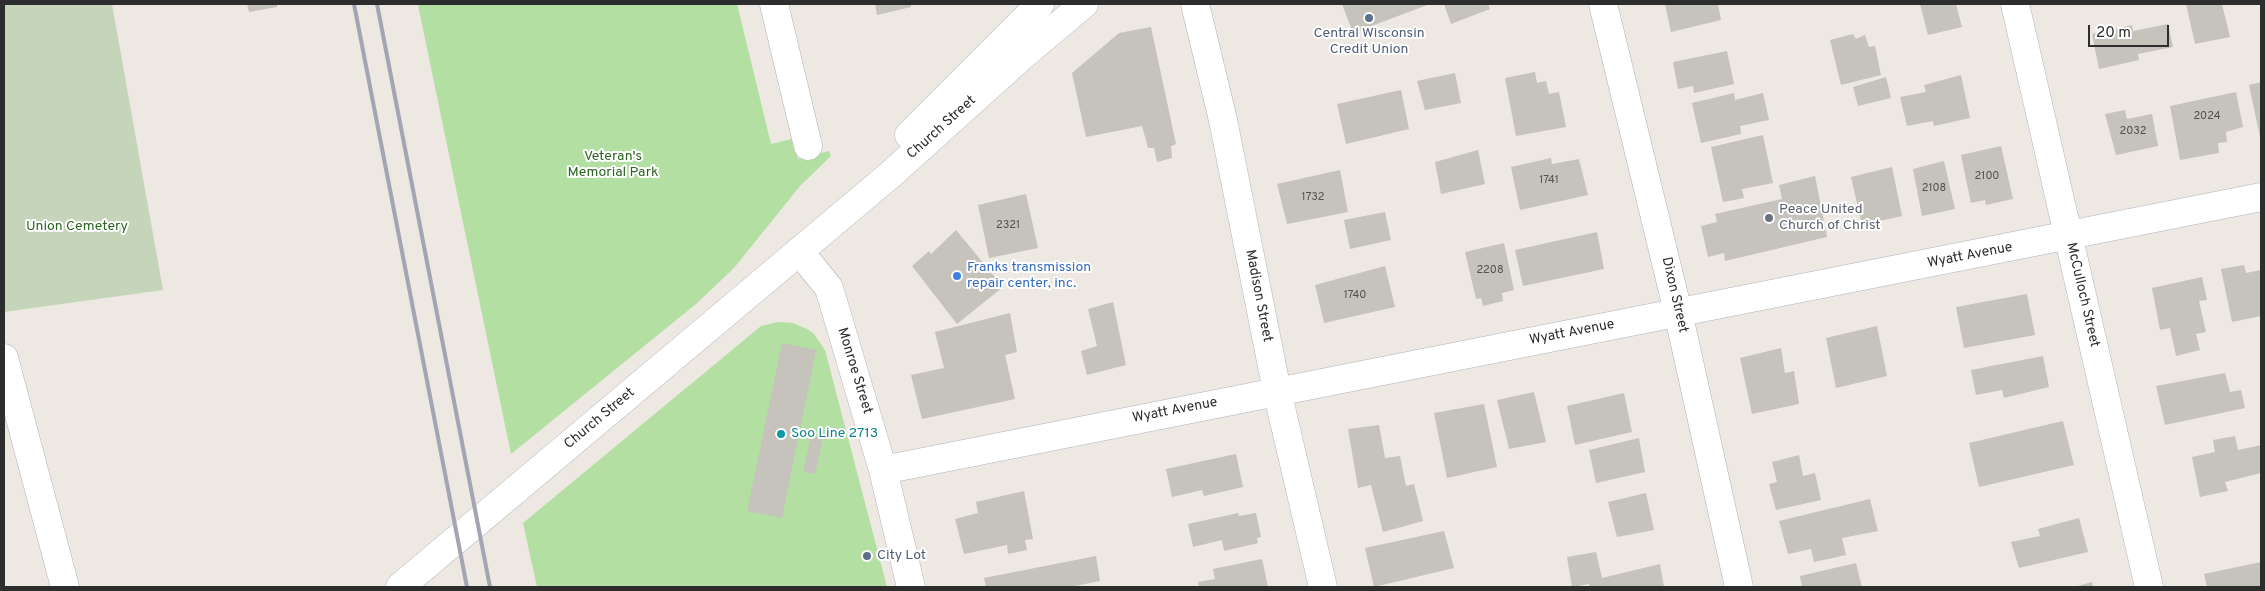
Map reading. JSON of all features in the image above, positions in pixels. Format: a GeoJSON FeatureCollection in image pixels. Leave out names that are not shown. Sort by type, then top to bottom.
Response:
{"type":"FeatureCollection","features":[{"type":"Feature","properties":{"kind":"street"},"geometry":{"type":"LineString","coordinates":[[774,4],[808,146]]}},
{"type":"Feature","properties":{"kind":"street","name":"Church Street"},"geometry":{"type":"LineString","coordinates":[[799,251],[836,209],[1040,4]]}},
{"type":"Feature","properties":{"kind":"street","name":"Church Street"},"geometry":{"type":"LineString","coordinates":[[400,587],[890,174],[1021,57],[1084,4]]}},
{"type":"Feature","properties":{"kind":"street","name":"Madison Street"},"geometry":{"type":"LineString","coordinates":[[1195,4],[1222,120],[1277,391],[1323,587]]}},
{"type":"Feature","properties":{"kind":"street","name":"Dixon Street"},"geometry":{"type":"LineString","coordinates":[[1602,4],[1678,312],[1739,587]]}},
{"type":"Feature","properties":{"kind":"street","name":"McCulloch Street"},"geometry":{"type":"LineString","coordinates":[[2015,4],[2149,587]]}},
{"type":"Feature","properties":{"kind":"street","name":"Wyatt Avenue"},"geometry":{"type":"LineString","coordinates":[[883,470],[2261,197]]}},
{"type":"Feature","properties":{"kind":"street","name":"Monroe Street"},"geometry":{"type":"LineString","coordinates":[[799,251],[829,288],[883,470],[911,587]]}},
{"type":"Feature","properties":{"kind":"street"},"geometry":{"type":"LineString","coordinates":[[4,358],[66,587]]}},
{"type":"Feature","properties":{"kind":"green space","name":"Union Cemetery"},"geometry":{"type":"Polygon","coordinates":[[[4,4],[112,4],[163,290],[4,312],[4,4]]]}},
{"type":"Feature","properties":{"kind":"green space","name":"Veteran's Memorial Park"},"geometry":{"type":"Polygon","coordinates":[[[737,4],[771,144],[792,139],[798,159],[829,151],[831,156],[800,186],[734,268],[696,304],[511,454],[418,5],[737,4]]]}},
{"type":"Feature","properties":{"kind":"green space"},"geometry":{"type":"Polygon","coordinates":[[[778,322],[793,323],[807,329],[814,334],[825,350],[887,587],[537,587],[523,523],[761,326],[778,322]]]}},
{"type":"Feature","properties":{"kind":"building"},"geometry":{"type":"Polygon","coordinates":[[[247,4],[277,4],[277,7],[249,12],[247,4]]]}},
{"type":"Feature","properties":{"kind":"building"},"geometry":{"type":"Polygon","coordinates":[[[875,4],[911,4],[911,7],[877,15],[875,4]]]}},
{"type":"Feature","properties":{"kind":"building","name":"Central Wisconsin Credit Union"},"geometry":{"type":"Polygon","coordinates":[[[1342,4],[1430,4],[1353,33],[1342,4]]]}},
{"type":"Feature","properties":{"kind":"building","name":"Central Wisconsin Credit Union"},"geometry":{"type":"Polygon","coordinates":[[[1444,4],[1488,4],[1490,9],[1451,24],[1444,4]]]}},
{"type":"Feature","properties":{"kind":"building"},"geometry":{"type":"Polygon","coordinates":[[[1665,4],[1718,4],[1721,20],[1671,32],[1665,4]]]}},
{"type":"Feature","properties":{"kind":"building"},"geometry":{"type":"Polygon","coordinates":[[[1920,4],[1956,4],[1962,27],[1928,35],[1920,4]]]}},
{"type":"Feature","properties":{"kind":"building"},"geometry":{"type":"Polygon","coordinates":[[[2186,4],[2222,4],[2230,37],[2195,44],[2186,4]]]}},
{"type":"Feature","properties":{"kind":"building"},"geometry":{"type":"Polygon","coordinates":[[[2168,24],[2173,47],[2138,54],[2139,60],[2099,69],[2092,34],[2132,25],[2133,31],[2168,24]]]}},
{"type":"Feature","properties":{"kind":"building"},"geometry":{"type":"Polygon","coordinates":[[[1151,27],[1176,144],[1171,146],[1172,158],[1157,162],[1154,148],[1148,148],[1142,126],[1086,137],[1072,73],[1119,33],[1151,27]]]}},
{"type":"Feature","properties":{"kind":"building"},"geometry":{"type":"Polygon","coordinates":[[[1853,34],[1856,39],[1865,35],[1869,47],[1875,46],[1881,75],[1841,85],[1830,40],[1853,34]]]}},
{"type":"Feature","properties":{"kind":"building"},"geometry":{"type":"Polygon","coordinates":[[[1727,51],[1734,84],[1694,93],[1693,86],[1678,89],[1673,62],[1727,51]]]}},
{"type":"Feature","properties":{"kind":"building"},"geometry":{"type":"Polygon","coordinates":[[[1535,72],[1537,83],[1546,81],[1549,94],[1559,92],[1566,127],[1516,136],[1505,78],[1535,72]]]}},
{"type":"Feature","properties":{"kind":"building"},"geometry":{"type":"Polygon","coordinates":[[[1455,73],[1461,103],[1425,110],[1417,81],[1455,73]]]}},
{"type":"Feature","properties":{"kind":"building"},"geometry":{"type":"Polygon","coordinates":[[[1961,75],[1970,118],[1934,126],[1933,121],[1907,126],[1900,97],[1926,92],[1924,85],[1961,75]]]}},
{"type":"Feature","properties":{"kind":"building"},"geometry":{"type":"Polygon","coordinates":[[[1886,77],[1891,98],[1858,106],[1853,87],[1886,77]]]}},
{"type":"Feature","properties":{"kind":"building"},"geometry":{"type":"Polygon","coordinates":[[[2261,82],[2261,137],[2260,137],[2249,85],[2261,82]]]}},
{"type":"Feature","properties":{"kind":"building"},"geometry":{"type":"Polygon","coordinates":[[[1401,90],[1409,129],[1346,144],[1337,104],[1401,90]]]}},
{"type":"Feature","properties":{"kind":"building"},"geometry":{"type":"Polygon","coordinates":[[[2236,92],[2243,127],[2226,132],[2227,142],[2218,143],[2219,153],[2180,160],[2170,106],[2236,92]]]}},
{"type":"Feature","properties":{"kind":"building"},"geometry":{"type":"Polygon","coordinates":[[[1734,93],[1735,100],[1763,93],[1769,120],[1740,126],[1741,134],[1701,143],[1692,103],[1734,93]]]}},
{"type":"Feature","properties":{"kind":"building"},"geometry":{"type":"Polygon","coordinates":[[[2125,110],[2127,119],[2152,114],[2158,146],[2116,155],[2105,114],[2125,110]]]}},
{"type":"Feature","properties":{"kind":"building"},"geometry":{"type":"Polygon","coordinates":[[[1763,135],[1773,183],[1742,189],[1744,198],[1723,202],[1711,147],[1763,135]]]}},
{"type":"Feature","properties":{"kind":"building"},"geometry":{"type":"Polygon","coordinates":[[[2001,146],[2013,199],[1986,205],[1985,200],[1971,203],[1961,155],[2001,146]]]}},
{"type":"Feature","properties":{"kind":"building"},"geometry":{"type":"Polygon","coordinates":[[[1478,150],[1485,184],[1441,194],[1435,162],[1478,150]]]}},
{"type":"Feature","properties":{"kind":"building"},"geometry":{"type":"Polygon","coordinates":[[[1551,158],[1552,164],[1579,159],[1588,195],[1520,210],[1511,167],[1551,158]]]}},
{"type":"Feature","properties":{"kind":"building"},"geometry":{"type":"Polygon","coordinates":[[[1944,161],[1955,209],[1922,216],[1913,169],[1944,161]]]}},
{"type":"Feature","properties":{"kind":"building"},"geometry":{"type":"Polygon","coordinates":[[[1892,167],[1902,216],[1862,225],[1851,177],[1892,167]]]}},
{"type":"Feature","properties":{"kind":"building"},"geometry":{"type":"Polygon","coordinates":[[[1340,170],[1348,212],[1287,224],[1277,184],[1340,170]]]}},
{"type":"Feature","properties":{"kind":"building","name":"Peace United Church of Christ"},"geometry":{"type":"Polygon","coordinates":[[[1815,176],[1827,237],[1725,261],[1724,253],[1708,257],[1701,226],[1717,222],[1715,214],[1782,199],[1779,185],[1815,176]]]}},
{"type":"Feature","properties":{"kind":"building"},"geometry":{"type":"Polygon","coordinates":[[[1026,194],[1038,248],[989,258],[978,205],[1026,194]]]}},
{"type":"Feature","properties":{"kind":"building"},"geometry":{"type":"Polygon","coordinates":[[[1385,212],[1391,240],[1350,249],[1344,220],[1385,212]]]}},
{"type":"Feature","properties":{"kind":"building","name":"Franks transmission repair center, inc."},"geometry":{"type":"Polygon","coordinates":[[[956,230],[1003,287],[957,324],[912,266],[929,251],[931,254],[956,230]]]}},
{"type":"Feature","properties":{"kind":"building"},"geometry":{"type":"Polygon","coordinates":[[[1597,232],[1604,269],[1523,286],[1515,250],[1597,232]]]}},
{"type":"Feature","properties":{"kind":"building"},"geometry":{"type":"Polygon","coordinates":[[[1504,243],[1514,290],[1502,293],[1503,301],[1483,306],[1481,298],[1476,299],[1465,252],[1504,243]]]}},
{"type":"Feature","properties":{"kind":"building"},"geometry":{"type":"Polygon","coordinates":[[[2244,265],[2246,273],[2261,270],[2261,316],[2232,322],[2221,269],[2244,265]]]}},
{"type":"Feature","properties":{"kind":"building"},"geometry":{"type":"Polygon","coordinates":[[[1385,266],[1395,307],[1324,323],[1315,285],[1385,266]]]}},
{"type":"Feature","properties":{"kind":"building"},"geometry":{"type":"Polygon","coordinates":[[[2202,277],[2207,300],[2199,301],[2206,332],[2196,334],[2200,350],[2176,356],[2170,328],[2160,330],[2152,288],[2202,277]]]}},
{"type":"Feature","properties":{"kind":"building"},"geometry":{"type":"Polygon","coordinates":[[[2027,294],[2035,335],[1964,348],[1956,307],[2027,294]]]}},
{"type":"Feature","properties":{"kind":"building"},"geometry":{"type":"Polygon","coordinates":[[[1113,302],[1126,365],[1087,375],[1081,351],[1097,346],[1088,309],[1113,302]]]}},
{"type":"Feature","properties":{"kind":"building"},"geometry":{"type":"Polygon","coordinates":[[[1010,313],[1017,352],[1005,355],[1015,399],[922,419],[911,375],[944,368],[935,332],[1010,313]]]}},
{"type":"Feature","properties":{"kind":"building"},"geometry":{"type":"Polygon","coordinates":[[[1877,326],[1887,376],[1836,388],[1826,338],[1877,326]]]}},
{"type":"Feature","properties":{"kind":"building"},"geometry":{"type":"Polygon","coordinates":[[[782,343],[816,350],[782,518],[747,511],[782,343]]]}},
{"type":"Feature","properties":{"kind":"building"},"geometry":{"type":"Polygon","coordinates":[[[1781,348],[1785,373],[1794,371],[1799,404],[1752,414],[1740,358],[1781,348]]]}},
{"type":"Feature","properties":{"kind":"building"},"geometry":{"type":"Polygon","coordinates":[[[2043,356],[2049,387],[2004,398],[2002,390],[1976,395],[1971,370],[2043,356]]]}},
{"type":"Feature","properties":{"kind":"building"},"geometry":{"type":"Polygon","coordinates":[[[2225,373],[2230,392],[2241,390],[2245,408],[2165,425],[2156,386],[2225,373]]]}},
{"type":"Feature","properties":{"kind":"building"},"geometry":{"type":"Polygon","coordinates":[[[1534,392],[1546,442],[1509,449],[1497,400],[1534,392]]]}},
{"type":"Feature","properties":{"kind":"building"},"geometry":{"type":"Polygon","coordinates":[[[1624,393],[1632,432],[1575,445],[1567,406],[1624,393]]]}},
{"type":"Feature","properties":{"kind":"building"},"geometry":{"type":"Polygon","coordinates":[[[1484,404],[1497,467],[1447,478],[1434,413],[1484,404]]]}},
{"type":"Feature","properties":{"kind":"building"},"geometry":{"type":"Polygon","coordinates":[[[2063,421],[2074,465],[1979,487],[1969,443],[2063,421]]]}},
{"type":"Feature","properties":{"kind":"building"},"geometry":{"type":"Polygon","coordinates":[[[1379,425],[1385,458],[1400,456],[1406,486],[1414,484],[1423,521],[1383,532],[1371,485],[1358,488],[1348,429],[1379,425]]]}},
{"type":"Feature","properties":{"kind":"building"},"geometry":{"type":"Polygon","coordinates":[[[811,435],[823,437],[815,474],[803,472],[811,435]]]}},
{"type":"Feature","properties":{"kind":"building"},"geometry":{"type":"Polygon","coordinates":[[[2235,436],[2238,450],[2261,445],[2261,473],[2225,482],[2228,491],[2200,497],[2192,457],[2215,452],[2213,440],[2235,436]]]}},
{"type":"Feature","properties":{"kind":"building"},"geometry":{"type":"Polygon","coordinates":[[[1639,438],[1645,472],[1596,483],[1589,450],[1639,438]]]}},
{"type":"Feature","properties":{"kind":"building"},"geometry":{"type":"Polygon","coordinates":[[[1236,454],[1243,487],[1204,496],[1202,490],[1172,497],[1166,469],[1236,454]]]}},
{"type":"Feature","properties":{"kind":"building"},"geometry":{"type":"Polygon","coordinates":[[[1799,455],[1803,476],[1815,473],[1821,500],[1776,510],[1769,484],[1777,482],[1772,462],[1799,455]]]}},
{"type":"Feature","properties":{"kind":"building"},"geometry":{"type":"Polygon","coordinates":[[[1024,491],[1033,539],[1025,540],[1027,550],[1008,554],[1007,545],[964,554],[955,519],[978,513],[976,502],[1024,491]]]}},
{"type":"Feature","properties":{"kind":"building"},"geometry":{"type":"Polygon","coordinates":[[[1646,493],[1654,530],[1617,537],[1608,502],[1646,493]]]}},
{"type":"Feature","properties":{"kind":"building"},"geometry":{"type":"Polygon","coordinates":[[[1870,499],[1878,531],[1842,538],[1846,555],[1814,562],[1811,549],[1788,554],[1779,521],[1870,499]]]}},
{"type":"Feature","properties":{"kind":"building"},"geometry":{"type":"Polygon","coordinates":[[[1238,513],[1239,516],[1256,513],[1261,537],[1257,538],[1258,543],[1224,551],[1222,540],[1193,547],[1188,524],[1238,513]]]}},
{"type":"Feature","properties":{"kind":"building"},"geometry":{"type":"Polygon","coordinates":[[[2079,518],[2088,552],[2019,568],[2011,542],[2040,536],[2038,529],[2079,518]]]}},
{"type":"Feature","properties":{"kind":"building"},"geometry":{"type":"Polygon","coordinates":[[[1444,531],[1454,568],[1374,587],[1365,548],[1444,531]]]}},
{"type":"Feature","properties":{"kind":"building"},"geometry":{"type":"Polygon","coordinates":[[[1596,552],[1602,578],[1660,564],[1664,587],[1589,587],[1589,584],[1572,587],[1567,557],[1596,552]]]}},
{"type":"Feature","properties":{"kind":"building"},"geometry":{"type":"Polygon","coordinates":[[[1096,556],[1100,581],[1070,587],[986,587],[984,578],[1096,556]]]}},
{"type":"Feature","properties":{"kind":"building"},"geometry":{"type":"Polygon","coordinates":[[[1262,559],[1268,587],[1199,587],[1198,582],[1215,579],[1213,569],[1262,559]]]}},
{"type":"Feature","properties":{"kind":"building"},"geometry":{"type":"Polygon","coordinates":[[[2261,562],[2261,587],[2207,587],[2204,574],[2261,562]]]}},
{"type":"Feature","properties":{"kind":"building"},"geometry":{"type":"Polygon","coordinates":[[[1856,563],[1862,587],[1802,587],[1800,576],[1856,563]]]}},
{"type":"Feature","properties":{"kind":"building"},"geometry":{"type":"Polygon","coordinates":[[[2092,582],[2093,587],[2074,587],[2092,582]]]}},
{"type":"Feature","properties":{"kind":"railway"},"geometry":{"type":"LineString","coordinates":[[354,4],[467,587]]}},
{"type":"Feature","properties":{"kind":"railway"},"geometry":{"type":"LineString","coordinates":[[377,4],[490,587]]}},
{"type":"Feature","properties":{"kind":"place","name":"Central Wisconsin Credit Union"},"geometry":{"type":"Point","coordinates":[1369,18]}},
{"type":"Feature","properties":{"kind":"place","name":"Peace United Church of Christ"},"geometry":{"type":"Point","coordinates":[1769,218]}},
{"type":"Feature","properties":{"kind":"place","name":"Franks transmission repair center, inc."},"geometry":{"type":"Point","coordinates":[957,276]}},
{"type":"Feature","properties":{"kind":"place","name":"Soo Line 2713"},"geometry":{"type":"Point","coordinates":[781,434]}},
{"type":"Feature","properties":{"kind":"place","name":"City Lot"},"geometry":{"type":"Point","coordinates":[867,556]}}]}
